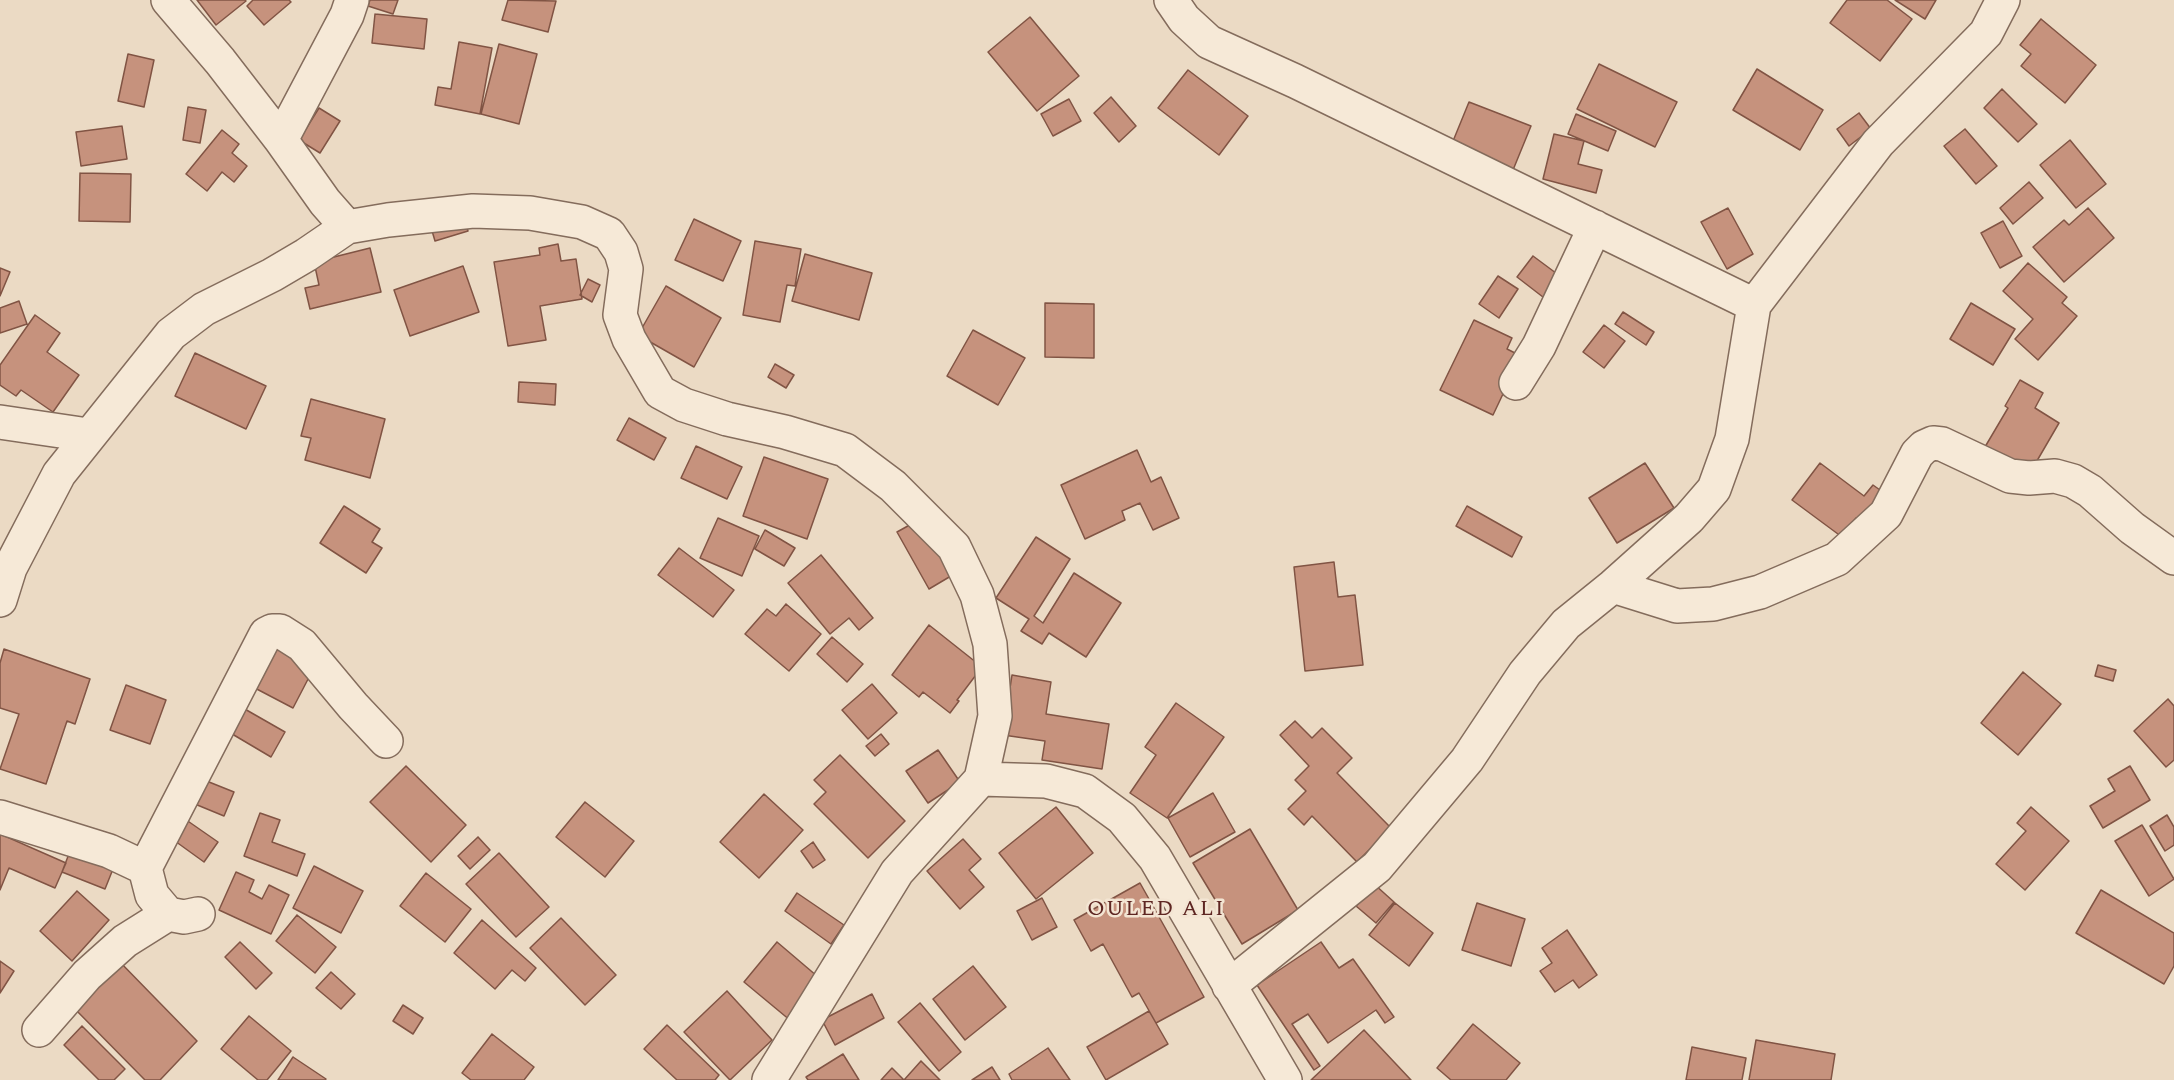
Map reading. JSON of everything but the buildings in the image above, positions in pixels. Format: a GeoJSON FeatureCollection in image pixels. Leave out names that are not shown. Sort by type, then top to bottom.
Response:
{"type":"FeatureCollection","features":[{"type":"Feature","properties":{"kind":"street"},"geometry":{"type":"LineString","coordinates":[[168,0],[220,61],[346,227]]}},
{"type":"Feature","properties":{"kind":"street"},"geometry":{"type":"LineString","coordinates":[[281,140],[347,15],[352,0]]}},
{"type":"Feature","properties":{"kind":"street"},"geometry":{"type":"LineString","coordinates":[[1171,0],[1184,19],[1209,42],[1305,86],[1754,305]]}},
{"type":"Feature","properties":{"kind":"street"},"geometry":{"type":"LineString","coordinates":[[1229,986],[1377,867],[1467,760],[1524,673],[1566,624],[1613,586],[1689,518],[1714,489],[1732,439],[1754,305],[1878,143],[1986,33],[2003,0]]}},
{"type":"Feature","properties":{"kind":"street"},"geometry":{"type":"LineString","coordinates":[[0,600],[10,568],[59,474],[171,334],[204,309],[272,275],[346,227],[473,211],[530,213],[582,222],[609,234],[621,252],[626,269],[620,315],[629,339],[660,392],[684,405],[727,419],[785,432],[845,450],[893,486],[954,547],[977,595],[990,644],[995,716],[981,779],[897,872],[769,1080]]}},
{"type":"Feature","properties":{"kind":"street"},"geometry":{"type":"LineString","coordinates":[[1516,383],[1539,346],[1595,227]]}},
{"type":"Feature","properties":{"kind":"street"},"geometry":{"type":"LineString","coordinates":[[0,422],[88,435]]}},
{"type":"Feature","properties":{"kind":"street"},"geometry":{"type":"LineString","coordinates":[[1613,586],[1677,606],[1713,604],[1760,592],[1837,559],[1886,514],[1917,454],[1924,447],[1933,443],[1942,444],[2010,476],[2029,478],[2055,476],[2073,481],[2090,491],[2132,528],[2174,558]]}},
{"type":"Feature","properties":{"kind":"street"},"geometry":{"type":"LineString","coordinates":[[39,1030],[87,975],[125,941],[183,914],[152,895],[145,868],[266,634],[280,631],[302,645],[352,706],[386,741]]}},
{"type":"Feature","properties":{"kind":"street"},"geometry":{"type":"LineString","coordinates":[[981,779],[1046,781],[1085,791],[1122,818],[1155,858],[1285,1080]]}},
{"type":"Feature","properties":{"kind":"street"},"geometry":{"type":"LineString","coordinates":[[0,817],[109,851],[145,868]]}},
{"type":"Feature","properties":{"kind":"district","name":"OULED ALI"},"geometry":{"type":"Point","coordinates":[1156,911]}}]}
